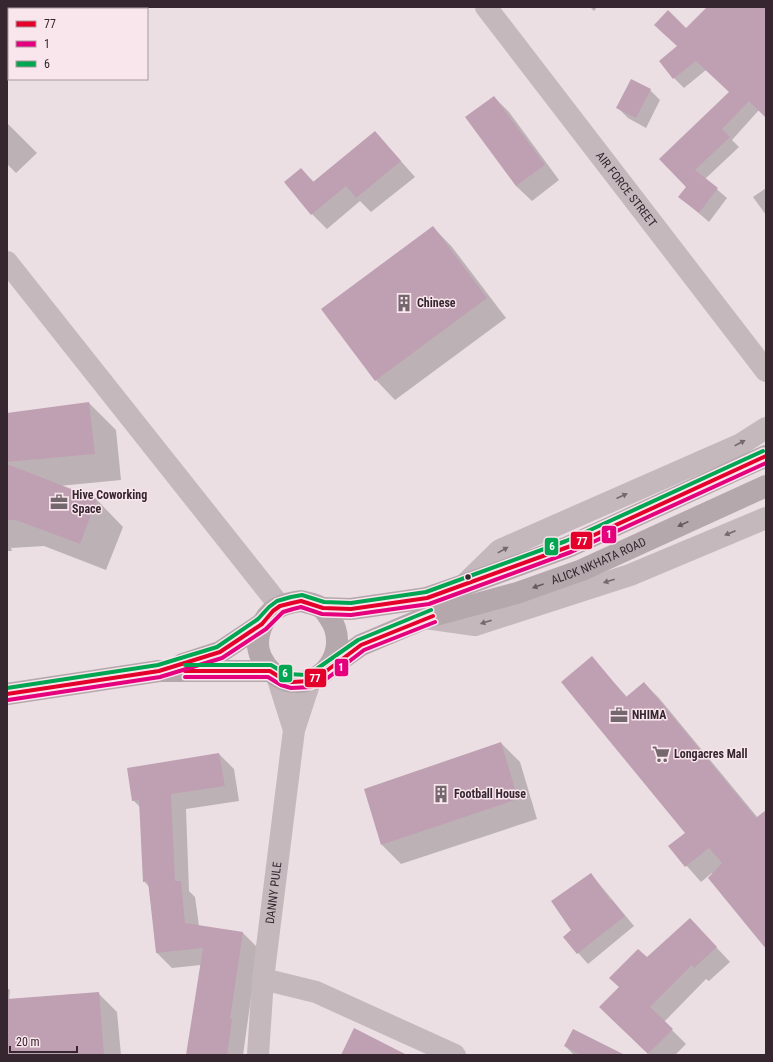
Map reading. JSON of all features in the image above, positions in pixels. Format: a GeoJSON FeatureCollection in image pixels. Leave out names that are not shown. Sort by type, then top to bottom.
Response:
{"type":"FeatureCollection","features":[{"type":"Feature","properties":{"kind":"main road","name":"ALICK NKHATA ROAD"},"geometry":{"type":"LineString","coordinates":[[323,608],[351,609],[426,598],[464,585],[568,548],[766,456]]}},
{"type":"Feature","properties":{"kind":"main road","name":"ALICK NKHATA ROAD"},"geometry":{"type":"LineString","coordinates":[[319,675],[361,645],[425,618],[517,593],[582,570],[766,486]]}},
{"type":"Feature","properties":{"kind":"main road"},"geometry":{"type":"LineString","coordinates":[[7,694],[159,672],[273,673],[292,682],[319,675],[336,652],[338,642],[334,623],[323,608],[302,602],[280,606],[273,611],[262,624],[220,652],[159,672]]}},
{"type":"Feature","properties":{"kind":"main road"},"geometry":{"type":"LineString","coordinates":[[262,624],[259,634],[259,652],[273,673]]}},
{"type":"Feature","properties":{"kind":"street","name":"AIR FORCE STREET"},"geometry":{"type":"LineString","coordinates":[[486,7],[766,371]]}},
{"type":"Feature","properties":{"kind":"street"},"geometry":{"type":"LineString","coordinates":[[7,262],[280,606]]}},
{"type":"Feature","properties":{"kind":"street"},"geometry":{"type":"LineString","coordinates":[[464,585],[500,550],[741,444],[766,428]]}},
{"type":"Feature","properties":{"kind":"street","name":"ALICK NKHATA ROAD"},"geometry":{"type":"LineString","coordinates":[[425,618],[475,625],[630,575],[766,518]]}},
{"type":"Feature","properties":{"kind":"street","name":"DANNY PULE"},"geometry":{"type":"LineString","coordinates":[[273,673],[294,730]]}},
{"type":"Feature","properties":{"kind":"street","name":"DANNY PULE"},"geometry":{"type":"LineString","coordinates":[[258,1055],[263,979],[294,730],[319,675]]}},
{"type":"Feature","properties":{"kind":"street"},"geometry":{"type":"LineString","coordinates":[[263,979],[316,992],[455,1055]]}},
{"type":"Feature","properties":{"kind":"building"},"geometry":{"type":"Polygon","coordinates":[[[707,7],[766,7],[766,118],[749,101],[722,129],[730,137],[695,170],[718,188],[699,213],[678,197],[686,187],[659,159],[729,92],[696,61],[673,79],[659,61],[677,46],[654,25],[668,10],[686,28],[707,7]]]}},
{"type":"Feature","properties":{"kind":"building"},"geometry":{"type":"Polygon","coordinates":[[[631,79],[651,89],[636,118],[616,108],[631,79]]]}},
{"type":"Feature","properties":{"kind":"building"},"geometry":{"type":"Polygon","coordinates":[[[494,96],[545,165],[516,186],[465,117],[494,96]]]}},
{"type":"Feature","properties":{"kind":"building"},"geometry":{"type":"Polygon","coordinates":[[[375,131],[401,161],[356,198],[346,186],[311,215],[284,182],[301,168],[313,182],[375,131]]]}},
{"type":"Feature","properties":{"kind":"building","name":"Chinese"},"geometry":{"type":"Polygon","coordinates":[[[433,226],[487,298],[375,381],[321,309],[433,226]]]}},
{"type":"Feature","properties":{"kind":"building"},"geometry":{"type":"Polygon","coordinates":[[[89,402],[95,454],[7,462],[7,413],[89,402]]]}},
{"type":"Feature","properties":{"kind":"building"},"geometry":{"type":"Polygon","coordinates":[[[7,464],[97,499],[80,544],[16,520],[7,520],[7,464]]]}},
{"type":"Feature","properties":{"kind":"building","name":"Longacres Mall"},"geometry":{"type":"Polygon","coordinates":[[[592,656],[626,697],[644,682],[756,818],[766,810],[766,949],[708,878],[722,863],[709,848],[685,867],[668,846],[685,833],[561,682],[592,656]]]}},
{"type":"Feature","properties":{"kind":"building","name":"Football House"},"geometry":{"type":"Polygon","coordinates":[[[501,742],[518,799],[381,845],[364,789],[501,742]]]}},
{"type":"Feature","properties":{"kind":"building"},"geometry":{"type":"Polygon","coordinates":[[[219,753],[225,786],[171,794],[175,881],[181,881],[185,923],[243,932],[230,1019],[232,1019],[227,1055],[186,1055],[203,948],[156,953],[148,881],[143,882],[139,800],[132,801],[127,768],[219,753]]]}},
{"type":"Feature","properties":{"kind":"building"},"geometry":{"type":"Polygon","coordinates":[[[591,873],[610,900],[611,899],[625,916],[577,954],[563,937],[571,930],[551,901],[591,873]]]}},
{"type":"Feature","properties":{"kind":"building"},"geometry":{"type":"Polygon","coordinates":[[[690,918],[717,947],[694,968],[692,965],[650,1007],[673,1029],[648,1054],[599,1007],[619,987],[609,978],[638,949],[647,957],[690,918]]]}},
{"type":"Feature","properties":{"kind":"building"},"geometry":{"type":"Polygon","coordinates":[[[99,992],[104,1055],[7,1055],[7,999],[99,992]]]}},
{"type":"Feature","properties":{"kind":"building"},"geometry":{"type":"Polygon","coordinates":[[[354,1028],[407,1055],[341,1055],[354,1028]]]}},
{"type":"Feature","properties":{"kind":"building"},"geometry":{"type":"Polygon","coordinates":[[[573,1029],[625,1055],[581,1055],[564,1046],[573,1029]]]}},
{"type":"Feature","properties":{"kind":"transit line","name":"6"},"geometry":{"type":"LineString","coordinates":[[7,688],[158,665],[217,647],[258,619],[277,601],[291,597],[302,595],[324,602],[351,603],[426,592],[566,541],[763,451]]}},
{"type":"Feature","properties":{"kind":"transit line","name":"77"},"geometry":{"type":"LineString","coordinates":[[7,694],[159,671],[220,652],[262,624],[273,611],[280,606],[292,603],[301,601],[323,608],[351,609],[427,598],[568,547],[766,456]]}},
{"type":"Feature","properties":{"kind":"transit line","name":"1"},"geometry":{"type":"LineString","coordinates":[[8,700],[160,677],[222,658],[266,629],[283,612],[301,607],[322,614],[351,615],[429,604],[571,552],[766,463]]}},
{"type":"Feature","properties":{"kind":"transit line","name":"6"},"geometry":{"type":"LineString","coordinates":[[185,665],[271,665],[286,674],[308,675],[358,640],[431,610]]}},
{"type":"Feature","properties":{"kind":"transit line","name":"77"},"geometry":{"type":"LineString","coordinates":[[185,671],[270,671],[284,680],[292,682],[310,681],[321,675],[361,645],[433,616]]}},
{"type":"Feature","properties":{"kind":"transit line","name":"1"},"geometry":{"type":"LineString","coordinates":[[185,677],[268,677],[281,685],[291,688],[311,687],[325,680],[364,650],[435,622]]}},
{"type":"Feature","properties":{"kind":"place","name":"Chinese"},"geometry":{"type":"Point","coordinates":[404,303]}},
{"type":"Feature","properties":{"kind":"place","name":"Hive Coworking Space"},"geometry":{"type":"Point","coordinates":[59,502]}},
{"type":"Feature","properties":{"kind":"place","name":"NHIMA"},"geometry":{"type":"Point","coordinates":[619,715]}},
{"type":"Feature","properties":{"kind":"place","name":"Longacres Mall"},"geometry":{"type":"Point","coordinates":[661,754]}},
{"type":"Feature","properties":{"kind":"place","name":"Football House"},"geometry":{"type":"Point","coordinates":[441,794]}}]}
